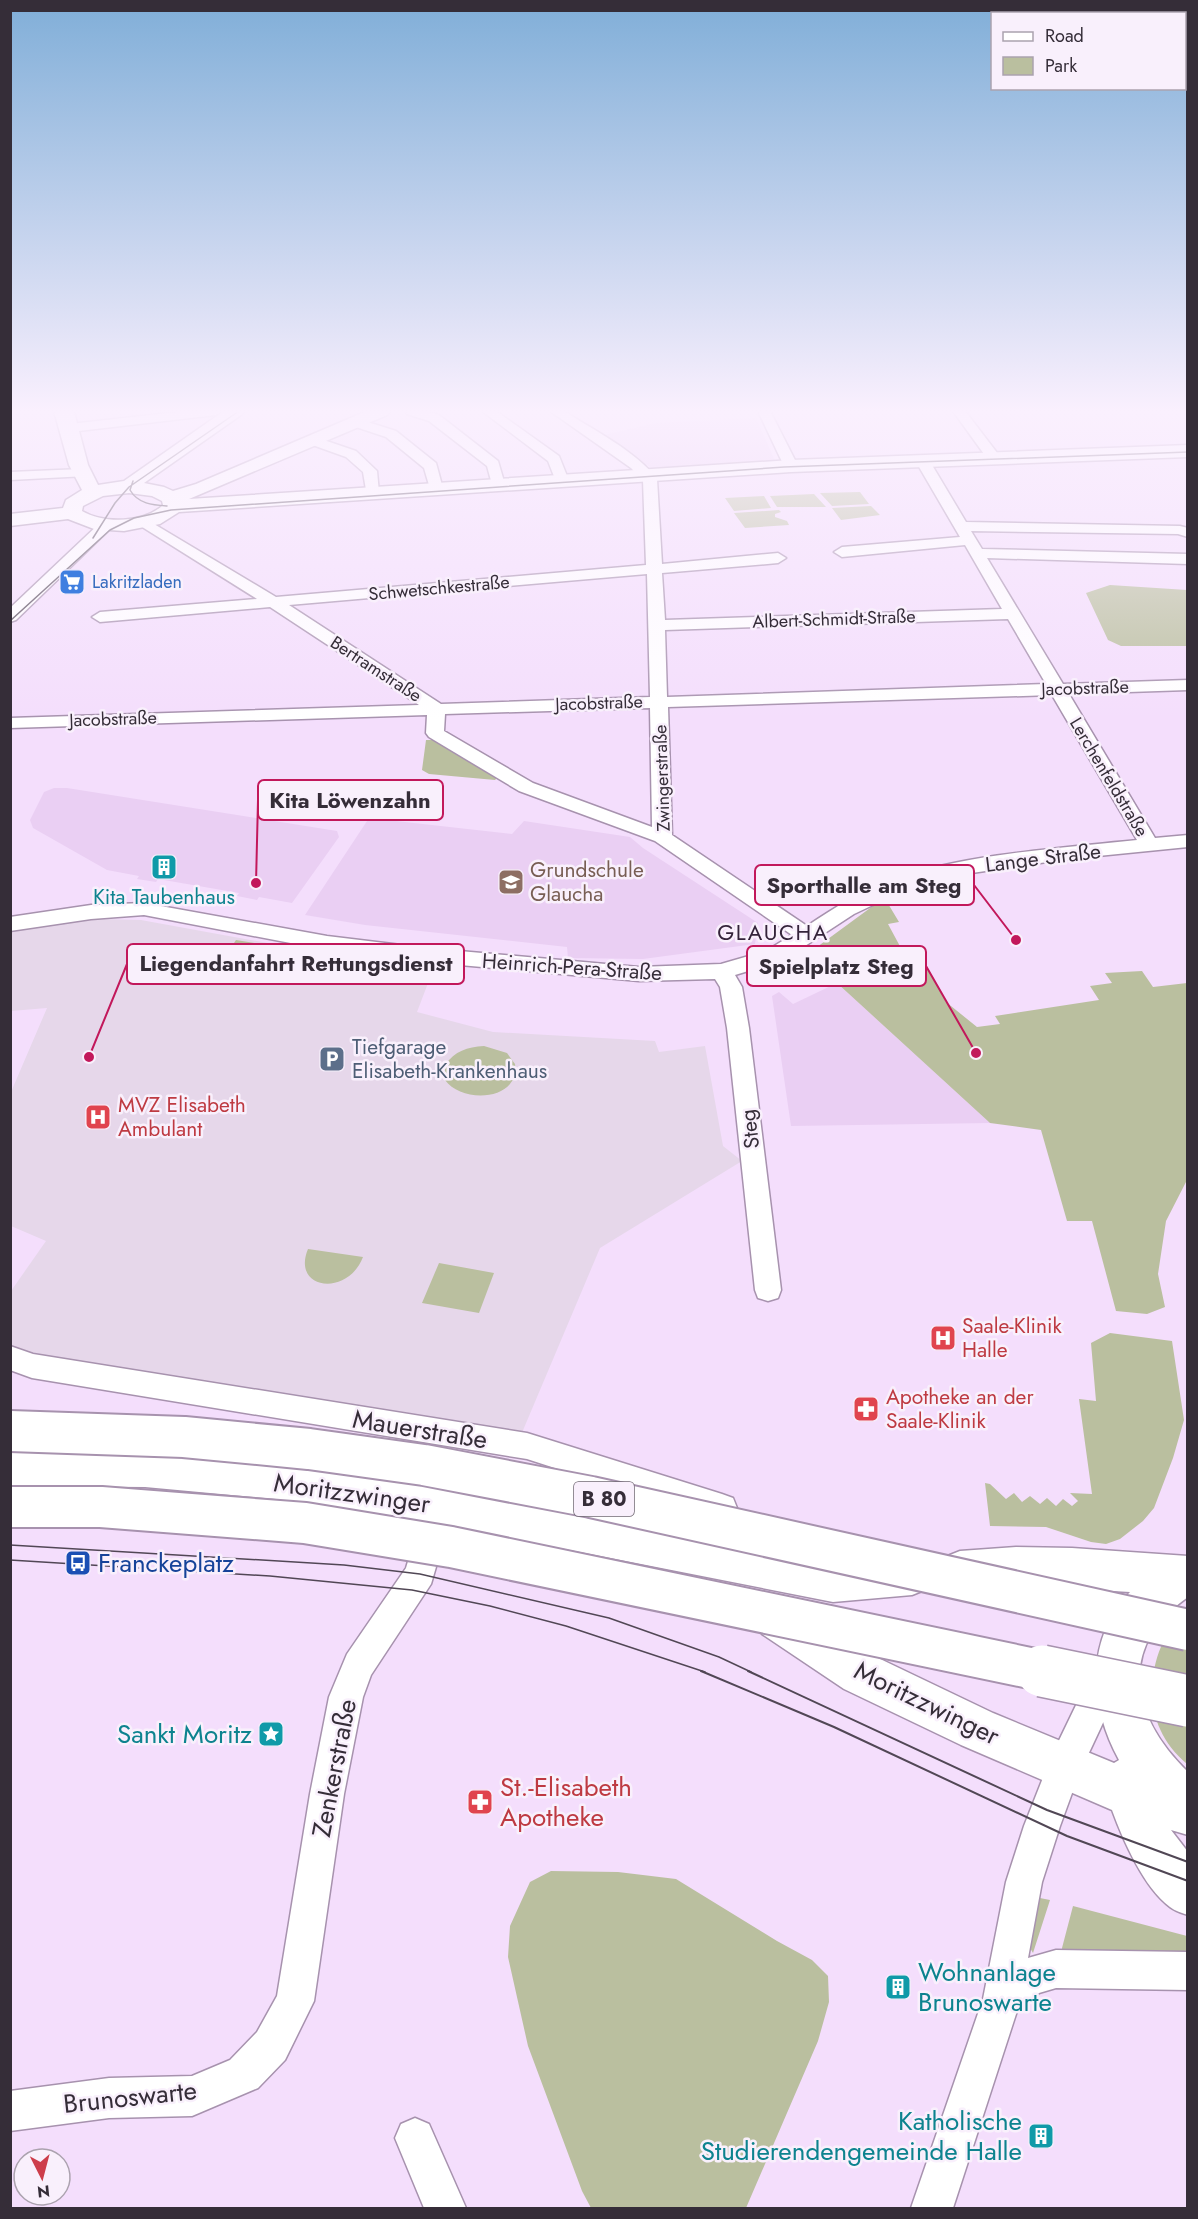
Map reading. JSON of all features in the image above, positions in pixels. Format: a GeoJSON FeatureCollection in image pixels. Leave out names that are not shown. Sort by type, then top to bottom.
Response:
{"type":"FeatureCollection","features":[{"type":"Feature","properties":{"kind":"street"},"geometry":{"type":"LineString","coordinates":[[10,520],[58,515]]}},
{"type":"Feature","properties":{"kind":"street"},"geometry":{"type":"LineString","coordinates":[[74,515],[83,520],[106,525],[144,522],[162,515]]}},
{"type":"Feature","properties":{"kind":"street","name":"Zwingerstraße"},"geometry":{"type":"LineString","coordinates":[[652,515],[662,837],[806,935]]}},
{"type":"Feature","properties":{"kind":"street","name":"Lerchenfeldstraße"},"geometry":{"type":"LineString","coordinates":[[955,515],[1011,614],[1150,846]]}},
{"type":"Feature","properties":{"kind":"street","name":"Bertramstraße"},"geometry":{"type":"LineString","coordinates":[[144,522],[275,603],[436,708],[435,733],[526,787],[662,837]]}},
{"type":"Feature","properties":{"kind":"street"},"geometry":{"type":"LineString","coordinates":[[10,617],[106,525]]}},
{"type":"Feature","properties":{"kind":"street"},"geometry":{"type":"LineString","coordinates":[[1122,529],[1130,557]]}},
{"type":"Feature","properties":{"kind":"street"},"geometry":{"type":"LineString","coordinates":[[842,552],[1122,529],[1180,530],[1188,533]]}},
{"type":"Feature","properties":{"kind":"street"},"geometry":{"type":"LineString","coordinates":[[971,540],[1130,557],[1188,559]]}},
{"type":"Feature","properties":{"kind":"street","name":"Schwetschkestraße"},"geometry":{"type":"LineString","coordinates":[[100,617],[778,558]]}},
{"type":"Feature","properties":{"kind":"street","name":"Albert-Schmidt-Straße"},"geometry":{"type":"LineString","coordinates":[[657,625],[1011,614]]}},
{"type":"Feature","properties":{"kind":"street","name":"Jacobstraße"},"geometry":{"type":"LineString","coordinates":[[10,723],[1188,685]]}},
{"type":"Feature","properties":{"kind":"street","name":"Lange Straße"},"geometry":{"type":"LineString","coordinates":[[806,935],[847,909],[891,887],[935,874],[1068,853],[1188,841]]}},
{"type":"Feature","properties":{"kind":"street","name":"Heinrich-Pera-Straße"},"geometry":{"type":"LineString","coordinates":[[10,924],[109,910],[144,909],[327,943],[426,955],[639,974],[723,971],[774,956],[806,935]]}},
{"type":"Feature","properties":{"kind":"street","name":"Steg"},"geometry":{"type":"LineString","coordinates":[[723,971],[731,987],[738,1028],[768,1290]]}},
{"type":"Feature","properties":{"kind":"street","name":"Mauerstraße"},"geometry":{"type":"LineString","coordinates":[[10,1358],[32,1366],[527,1446],[767,1522],[789,1575]]}},
{"type":"Feature","properties":{"kind":"street","name":"B 80"},"geometry":{"type":"LineString","coordinates":[[10,1431],[184,1437],[309,1449],[424,1465],[591,1497],[1188,1630]]}},
{"type":"Feature","properties":{"kind":"street","name":"Moritzzwinger"},"geometry":{"type":"LineString","coordinates":[[10,1468],[145,1469],[276,1481],[439,1505],[833,1582],[977,1569],[1186,1568]]}},
{"type":"Feature","properties":{"kind":"street","name":"Zenkerstraße"},"geometry":{"type":"LineString","coordinates":[[272,2046],[296,2001],[327,1794],[346,1696],[359,1665],[420,1574],[439,1505]]}},
{"type":"Feature","properties":{"kind":"street"},"geometry":{"type":"LineString","coordinates":[[10,1507],[101,1507],[305,1523],[417,1542],[1188,1701]]}},
{"type":"Feature","properties":{"kind":"street","name":"Moritzzwinger"},"geometry":{"type":"LineString","coordinates":[[689,1553],[796,1632],[860,1673],[1064,1767],[1132,1794],[1188,1811]]}},
{"type":"Feature","properties":{"kind":"street"},"geometry":{"type":"LineString","coordinates":[[932,2208],[1002,1999],[1024,1882],[1047,1810],[1064,1767],[1135,1617],[1186,1568]]}},
{"type":"Feature","properties":{"kind":"street"},"geometry":{"type":"LineString","coordinates":[[1120,1651],[1118,1688],[1123,1714],[1132,1737],[1148,1765],[1164,1784],[1188,1801]]}},
{"type":"Feature","properties":{"kind":"street"},"geometry":{"type":"LineString","coordinates":[[1132,1737],[1132,1794],[1147,1835],[1156,1852],[1188,1890]]}},
{"type":"Feature","properties":{"kind":"street"},"geometry":{"type":"LineString","coordinates":[[1002,1999],[1029,1977],[1056,1969],[1188,1971]]}},
{"type":"Feature","properties":{"kind":"street","name":"Brunoswarte"},"geometry":{"type":"LineString","coordinates":[[10,2111],[109,2098],[192,2096],[244,2074],[272,2046]]}},
{"type":"Feature","properties":{"kind":"street"},"geometry":{"type":"LineString","coordinates":[[415,2138],[445,2208]]}},
{"type":"Feature","properties":{"kind":"shaded area"},"geometry":{"type":"Polygon","coordinates":[[[54,788],[67,788],[337,831],[339,837],[292,903],[259,897],[257,900],[237,896],[239,893],[158,879],[156,882],[137,879],[139,876],[107,870],[33,828],[30,820],[44,792],[54,788]]]}},
{"type":"Feature","properties":{"kind":"shaded area","name":"Grundschule Glaucha"},"geometry":{"type":"Polygon","coordinates":[[[369,818],[512,834],[524,821],[630,837],[643,848],[758,923],[755,944],[643,959],[568,958],[567,947],[365,925],[305,915],[369,818]]]}},
{"type":"Feature","properties":{"kind":"shaded area"},"geometry":{"type":"Polygon","coordinates":[[[100,919],[141,920],[328,954],[433,970],[417,1012],[493,1032],[655,1041],[659,1052],[705,1046],[723,1146],[742,1161],[600,1248],[521,1435],[42,1357],[11,1346],[11,1291],[46,1241],[11,1226],[11,1092],[47,1008],[11,1011],[10,931],[100,919]]]}},
{"type":"Feature","properties":{"kind":"shaded area"},"geometry":{"type":"Polygon","coordinates":[[[837,983],[990,1123],[791,1126],[772,996],[779,992],[793,1004],[837,983]]]}},
{"type":"Feature","properties":{"kind":"green space"},"geometry":{"type":"Polygon","coordinates":[[[735,515],[775,515],[775,517],[787,521],[789,525],[745,528],[735,515]]]}},
{"type":"Feature","properties":{"kind":"green space"},"geometry":{"type":"Polygon","coordinates":[[[837,515],[880,515],[841,520],[837,515]]]}},
{"type":"Feature","properties":{"kind":"green space"},"geometry":{"type":"Polygon","coordinates":[[[1110,585],[1187,590],[1187,646],[1121,646],[1108,640],[1086,593],[1110,585]]]}},
{"type":"Feature","properties":{"kind":"green space"},"geometry":{"type":"Polygon","coordinates":[[[426,740],[434,740],[497,778],[495,780],[429,774],[422,770],[426,740]]]}},
{"type":"Feature","properties":{"kind":"green space"},"geometry":{"type":"Polygon","coordinates":[[[887,902],[899,922],[888,924],[909,963],[924,961],[946,1002],[977,1027],[1000,1024],[995,1016],[1099,1000],[1090,986],[1112,983],[1105,973],[1142,971],[1153,987],[1187,983],[1187,1180],[1166,1221],[1158,1274],[1165,1307],[1147,1314],[1116,1311],[1092,1221],[1067,1221],[1041,1130],[990,1123],[837,983],[802,958],[877,903],[887,902]]]}},
{"type":"Feature","properties":{"kind":"green space"},"geometry":{"type":"Polygon","coordinates":[[[236,940],[272,946],[265,956],[230,949],[236,940]]]}},
{"type":"Feature","properties":{"kind":"green space"},"geometry":{"type":"Polygon","coordinates":[[[484,1046],[507,1053],[515,1064],[514,1076],[509,1085],[500,1092],[488,1095],[464,1093],[453,1088],[445,1080],[445,1065],[453,1056],[462,1051],[484,1046]]]}},
{"type":"Feature","properties":{"kind":"green space"},"geometry":{"type":"Polygon","coordinates":[[[308,1249],[363,1257],[356,1270],[346,1278],[335,1283],[324,1283],[314,1280],[307,1273],[305,1263],[308,1249]]]}},
{"type":"Feature","properties":{"kind":"green space"},"geometry":{"type":"Polygon","coordinates":[[[439,1263],[494,1273],[479,1313],[422,1303],[439,1263]]]}},
{"type":"Feature","properties":{"kind":"green space"},"geometry":{"type":"Polygon","coordinates":[[[1110,1333],[1172,1341],[1184,1420],[1173,1458],[1154,1508],[1143,1521],[1120,1539],[1106,1544],[1091,1542],[1046,1527],[990,1526],[985,1483],[990,1484],[1006,1499],[1014,1493],[1022,1502],[1030,1496],[1040,1504],[1047,1498],[1056,1506],[1063,1499],[1072,1506],[1078,1501],[1070,1493],[1092,1494],[1079,1399],[1096,1401],[1091,1343],[1110,1333]]]}},
{"type":"Feature","properties":{"kind":"green space"},"geometry":{"type":"Polygon","coordinates":[[[1187,1606],[1187,1764],[1171,1747],[1160,1728],[1154,1708],[1152,1686],[1155,1665],[1162,1644],[1173,1624],[1187,1606]]]}},
{"type":"Feature","properties":{"kind":"green space"},"geometry":{"type":"Polygon","coordinates":[[[551,1871],[618,1872],[676,1879],[812,1960],[828,1976],[829,2002],[818,2041],[746,2208],[591,2208],[582,2191],[528,2046],[508,1957],[510,1926],[530,1882],[551,1871]]]}},
{"type":"Feature","properties":{"kind":"green space"},"geometry":{"type":"Polygon","coordinates":[[[1035,1897],[1050,1900],[1033,1953],[1030,1948],[1035,1897]]]}},
{"type":"Feature","properties":{"kind":"green space"},"geometry":{"type":"Polygon","coordinates":[[[1073,1906],[1187,1936],[1187,1955],[1063,1955],[1062,1948],[1073,1906]]]}},
{"type":"Feature","properties":{"kind":"tram line"},"geometry":{"type":"LineString","coordinates":[[93,538],[108,515]]}},
{"type":"Feature","properties":{"kind":"tram line"},"geometry":{"type":"LineString","coordinates":[[10,621],[110,530],[134,518],[150,515]]}},
{"type":"Feature","properties":{"kind":"tram line"},"geometry":{"type":"LineString","coordinates":[[10,1545],[344,1565],[420,1574],[609,1618],[719,1657],[751,1672]]}},
{"type":"Feature","properties":{"kind":"tram line"},"geometry":{"type":"LineString","coordinates":[[10,1560],[270,1576],[412,1590],[490,1606],[566,1626],[705,1672]]}},
{"type":"Feature","properties":{"kind":"tram line"},"geometry":{"type":"LineString","coordinates":[[701,1671],[834,1727],[1067,1836],[1188,1881]]}},
{"type":"Feature","properties":{"kind":"tram line"},"geometry":{"type":"LineString","coordinates":[[748,1671],[1047,1810],[1188,1862]]}},
{"type":"Feature","properties":{"kind":"place","name":"Lakritzladen"},"geometry":{"type":"Point","coordinates":[72,582]}},
{"type":"Feature","properties":{"kind":"place","name":"Kita Taubenhaus"},"geometry":{"type":"Point","coordinates":[164,867]}},
{"type":"Feature","properties":{"kind":"place","name":"Grundschule Glaucha"},"geometry":{"type":"Point","coordinates":[511,882]}},
{"type":"Feature","properties":{"kind":"place","name":"Kita Löwenzahn"},"geometry":{"type":"Point","coordinates":[256,883]}},
{"type":"Feature","properties":{"kind":"place","name":"Sporthalle am Steg"},"geometry":{"type":"Point","coordinates":[1016,940]}},
{"type":"Feature","properties":{"kind":"place","name":"Spielplatz Steg"},"geometry":{"type":"Point","coordinates":[976,1053]}},
{"type":"Feature","properties":{"kind":"place","name":"Liegendanfahrt Rettungsdienst"},"geometry":{"type":"Point","coordinates":[89,1057]}},
{"type":"Feature","properties":{"kind":"place","name":"Tiefgarage Elisabeth-Krankenhaus"},"geometry":{"type":"Point","coordinates":[332,1059]}},
{"type":"Feature","properties":{"kind":"place","name":"MVZ Elisabeth Ambulant"},"geometry":{"type":"Point","coordinates":[98,1117]}},
{"type":"Feature","properties":{"kind":"place","name":"Saale-Klinik Halle"},"geometry":{"type":"Point","coordinates":[943,1338]}},
{"type":"Feature","properties":{"kind":"place","name":"Apotheke an der Saale-Klinik"},"geometry":{"type":"Point","coordinates":[866,1409]}},
{"type":"Feature","properties":{"kind":"place","name":"Franckeplatz"},"geometry":{"type":"Point","coordinates":[78,1563]}},
{"type":"Feature","properties":{"kind":"place","name":"Sankt Moritz"},"geometry":{"type":"Point","coordinates":[271,1734]}},
{"type":"Feature","properties":{"kind":"place","name":"St.-Elisabeth Apotheke"},"geometry":{"type":"Point","coordinates":[480,1802]}},
{"type":"Feature","properties":{"kind":"place","name":"Wohnanlage Brunoswarte"},"geometry":{"type":"Point","coordinates":[898,1987]}},
{"type":"Feature","properties":{"kind":"place","name":"Katholische Studierendengemeinde Halle"},"geometry":{"type":"Point","coordinates":[1041,2136]}},
{"type":"Feature","properties":{"kind":"district","name":"GLAUCHA"},"geometry":{"type":"Point","coordinates":[773,932]}}]}
